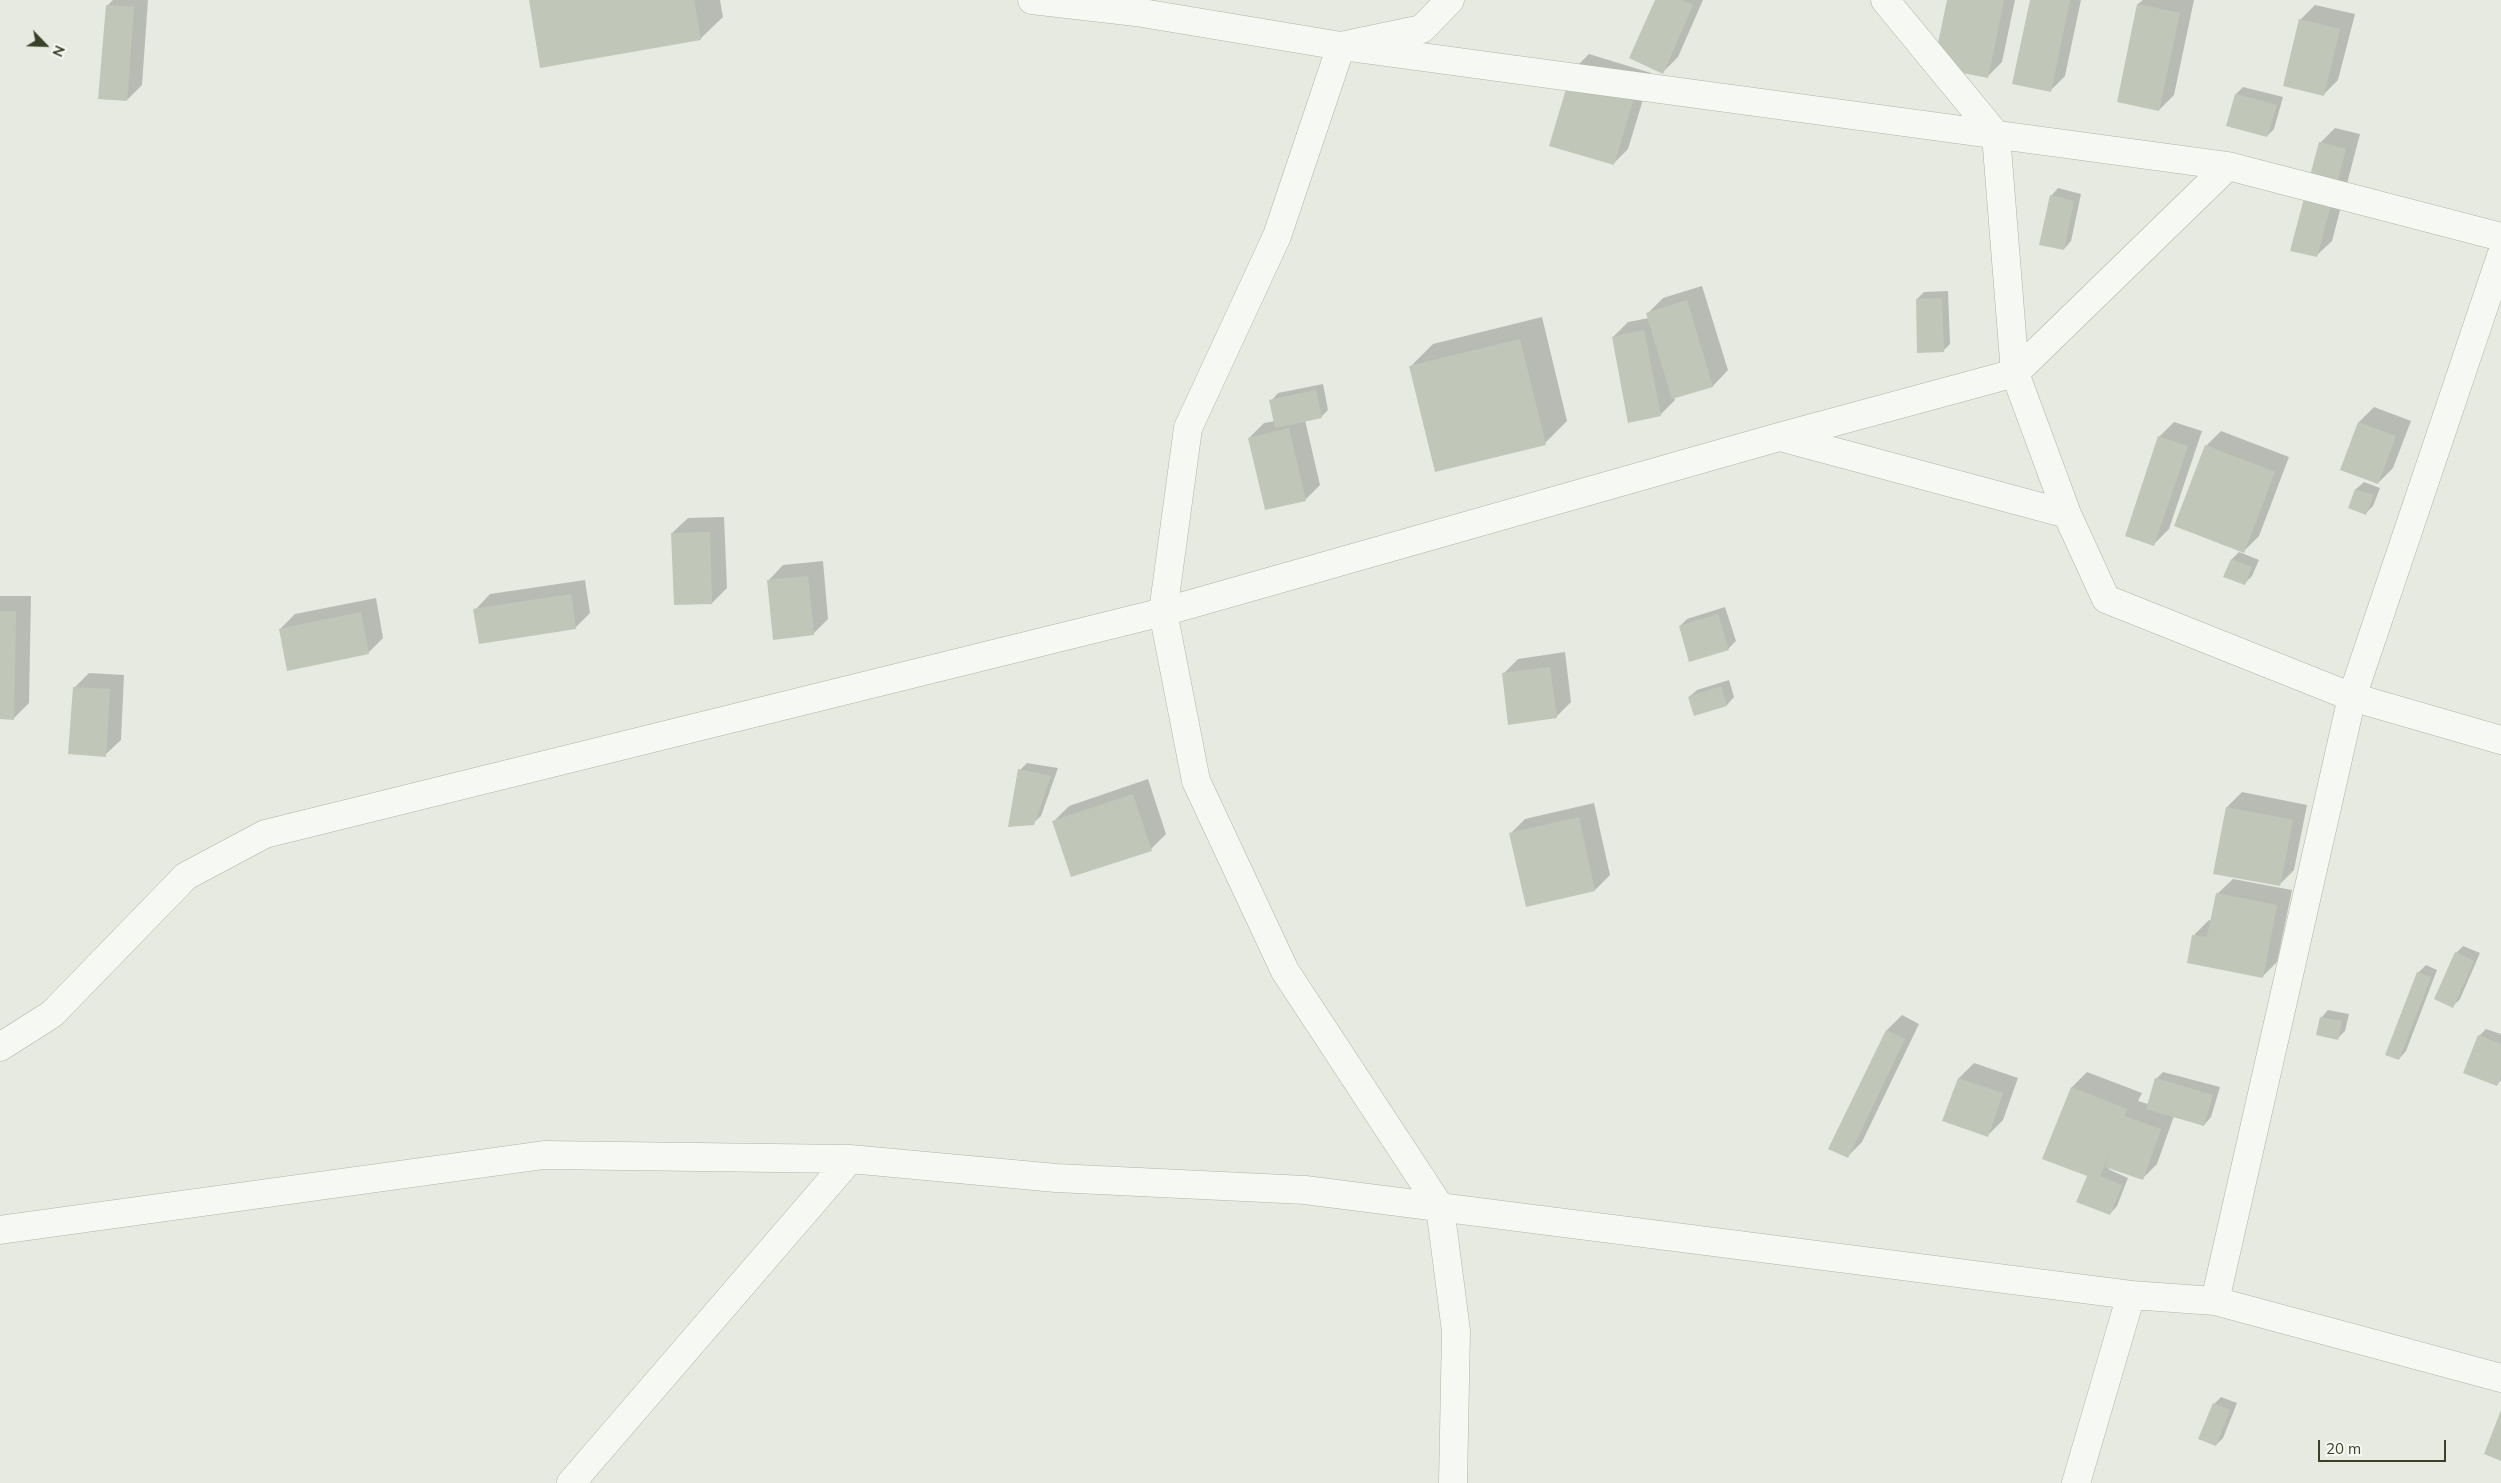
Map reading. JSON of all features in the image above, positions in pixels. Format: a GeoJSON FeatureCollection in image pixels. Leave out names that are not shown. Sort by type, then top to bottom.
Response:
{"type":"FeatureCollection","features":[{"type":"Feature","properties":{"kind":"street"},"geometry":{"type":"LineString","coordinates":[[1032,0],[1138,6],[1340,46],[2228,166],[2501,237]]}},
{"type":"Feature","properties":{"kind":"street"},"geometry":{"type":"LineString","coordinates":[[1340,46],[1422,29],[1450,0]]}},
{"type":"Feature","properties":{"kind":"street"},"geometry":{"type":"LineString","coordinates":[[1885,0],[1996,135],[2015,373],[2067,514],[2106,599],[2352,697],[2501,740]]}},
{"type":"Feature","properties":{"kind":"street"},"geometry":{"type":"LineString","coordinates":[[1340,46],[1277,236],[1188,428],[1162,612],[1196,781],[1285,971],[1440,1207],[1456,1331],[1453,1483]]}},
{"type":"Feature","properties":{"kind":"street"},"geometry":{"type":"LineString","coordinates":[[0,1048],[52,1014],[186,876],[265,834],[1162,612],[1779,437],[2015,373],[2228,166]]}},
{"type":"Feature","properties":{"kind":"street"},"geometry":{"type":"LineString","coordinates":[[2215,1300],[2352,697],[2501,256]]}},
{"type":"Feature","properties":{"kind":"street"},"geometry":{"type":"LineString","coordinates":[[1779,437],[2067,514]]}},
{"type":"Feature","properties":{"kind":"street"},"geometry":{"type":"LineString","coordinates":[[0,1230],[544,1155],[850,1159],[1056,1178],[1305,1190],[2131,1296],[2215,1300],[2501,1378]]}},
{"type":"Feature","properties":{"kind":"street"},"geometry":{"type":"LineString","coordinates":[[572,1483],[850,1159]]}},
{"type":"Feature","properties":{"kind":"street"},"geometry":{"type":"LineString","coordinates":[[2076,1483],[2131,1296]]}},
{"type":"Feature","properties":{"kind":"building"},"geometry":{"type":"Polygon","coordinates":[[[529,0],[694,0],[701,40],[540,68],[529,0]]]}},
{"type":"Feature","properties":{"kind":"building"},"geometry":{"type":"Polygon","coordinates":[[[1655,0],[1681,0],[1693,5],[1663,74],[1629,58],[1655,0]]]}},
{"type":"Feature","properties":{"kind":"building"},"geometry":{"type":"Polygon","coordinates":[[[1947,0],[2004,0],[1988,78],[1933,67],[1947,0]]]}},
{"type":"Feature","properties":{"kind":"building"},"geometry":{"type":"Polygon","coordinates":[[[2030,0],[2070,0],[2051,92],[2012,84],[2030,0]]]}},
{"type":"Feature","properties":{"kind":"building"},"geometry":{"type":"Polygon","coordinates":[[[2137,4],[2180,13],[2159,111],[2117,102],[2137,4]]]}},
{"type":"Feature","properties":{"kind":"building"},"geometry":{"type":"Polygon","coordinates":[[[106,5],[134,7],[127,101],[98,99],[106,5]]]}},
{"type":"Feature","properties":{"kind":"building"},"geometry":{"type":"Polygon","coordinates":[[[2299,19],[2340,29],[2324,96],[2283,86],[2299,19]]]}},
{"type":"Feature","properties":{"kind":"building"},"geometry":{"type":"Polygon","coordinates":[[[1572,69],[1637,88],[1614,165],[1549,146],[1572,69]]]}},
{"type":"Feature","properties":{"kind":"building"},"geometry":{"type":"Polygon","coordinates":[[[2235,94],[2277,105],[2267,137],[2226,126],[2235,94]]]}},
{"type":"Feature","properties":{"kind":"building"},"geometry":{"type":"Polygon","coordinates":[[[2319,142],[2346,149],[2317,257],[2290,251],[2319,142]]]}},
{"type":"Feature","properties":{"kind":"building"},"geometry":{"type":"Polygon","coordinates":[[[2050,195],[2074,201],[2064,250],[2039,245],[2050,195]]]}},
{"type":"Feature","properties":{"kind":"building"},"geometry":{"type":"Polygon","coordinates":[[[1942,298],[1944,352],[1917,353],[1916,299],[1942,298]]]}},
{"type":"Feature","properties":{"kind":"building"},"geometry":{"type":"Polygon","coordinates":[[[1687,300],[1713,387],[1672,399],[1646,313],[1687,300]]]}},
{"type":"Feature","properties":{"kind":"building"},"geometry":{"type":"Polygon","coordinates":[[[1644,330],[1661,416],[1628,423],[1612,337],[1644,330]]]}},
{"type":"Feature","properties":{"kind":"building"},"geometry":{"type":"Polygon","coordinates":[[[1520,339],[1546,445],[1435,472],[1409,366],[1520,339]]]}},
{"type":"Feature","properties":{"kind":"building"},"geometry":{"type":"Polygon","coordinates":[[[1316,390],[1322,418],[1275,428],[1269,400],[1316,390]]]}},
{"type":"Feature","properties":{"kind":"building"},"geometry":{"type":"Polygon","coordinates":[[[2358,422],[2396,436],[2378,484],[2340,470],[2358,422]]]}},
{"type":"Feature","properties":{"kind":"building"},"geometry":{"type":"Polygon","coordinates":[[[1289,428],[1306,501],[1265,510],[1248,438],[1289,428]]]}},
{"type":"Feature","properties":{"kind":"building"},"geometry":{"type":"Polygon","coordinates":[[[2158,436],[2188,446],[2154,546],[2125,536],[2158,436]]]}},
{"type":"Feature","properties":{"kind":"building"},"geometry":{"type":"Polygon","coordinates":[[[2205,445],[2275,472],[2244,553],[2174,526],[2205,445]]]}},
{"type":"Feature","properties":{"kind":"building"},"geometry":{"type":"Polygon","coordinates":[[[2355,489],[2374,495],[2366,515],[2348,508],[2355,489]]]}},
{"type":"Feature","properties":{"kind":"building"},"geometry":{"type":"Polygon","coordinates":[[[710,532],[712,604],[674,605],[671,533],[710,532]]]}},
{"type":"Feature","properties":{"kind":"building"},"geometry":{"type":"Polygon","coordinates":[[[2231,559],[2252,567],[2245,585],[2223,577],[2231,559]]]}},
{"type":"Feature","properties":{"kind":"building"},"geometry":{"type":"Polygon","coordinates":[[[808,576],[814,635],[773,640],[767,580],[808,576]]]}},
{"type":"Feature","properties":{"kind":"building"},"geometry":{"type":"Polygon","coordinates":[[[571,594],[576,629],[479,644],[473,609],[571,594]]]}},
{"type":"Feature","properties":{"kind":"building"},"geometry":{"type":"Polygon","coordinates":[[[0,611],[16,611],[14,720],[0,719],[0,611]]]}},
{"type":"Feature","properties":{"kind":"building"},"geometry":{"type":"Polygon","coordinates":[[[361,612],[369,654],[287,671],[279,629],[361,612]]]}},
{"type":"Feature","properties":{"kind":"building"},"geometry":{"type":"Polygon","coordinates":[[[1718,614],[1729,650],[1689,662],[1679,626],[1718,614]]]}},
{"type":"Feature","properties":{"kind":"building"},"geometry":{"type":"Polygon","coordinates":[[[1550,667],[1557,718],[1508,725],[1502,673],[1550,667]]]}},
{"type":"Feature","properties":{"kind":"building"},"geometry":{"type":"Polygon","coordinates":[[[1721,686],[1727,706],[1694,716],[1688,697],[1721,686]]]}},
{"type":"Feature","properties":{"kind":"building"},"geometry":{"type":"Polygon","coordinates":[[[73,687],[110,689],[106,757],[68,754],[73,687]]]}},
{"type":"Feature","properties":{"kind":"building"},"geometry":{"type":"Polygon","coordinates":[[[1018,769],[1051,776],[1034,825],[1008,827],[1018,769]]]}},
{"type":"Feature","properties":{"kind":"building"},"geometry":{"type":"Polygon","coordinates":[[[1133,794],[1152,851],[1071,877],[1052,821],[1133,794]]]}},
{"type":"Feature","properties":{"kind":"building"},"geometry":{"type":"Polygon","coordinates":[[[2226,807],[2293,820],[2280,886],[2213,874],[2226,807]]]}},
{"type":"Feature","properties":{"kind":"building"},"geometry":{"type":"Polygon","coordinates":[[[1579,817],[1595,891],[1526,907],[1509,833],[1579,817]]]}},
{"type":"Feature","properties":{"kind":"building"},"geometry":{"type":"Polygon","coordinates":[[[2216,893],[2277,905],[2263,978],[2187,963],[2192,935],[2207,937],[2216,893]]]}},
{"type":"Feature","properties":{"kind":"building"},"geometry":{"type":"Polygon","coordinates":[[[2455,952],[2474,961],[2453,1008],[2434,999],[2455,952]]]}},
{"type":"Feature","properties":{"kind":"building"},"geometry":{"type":"Polygon","coordinates":[[[2417,972],[2431,977],[2399,1060],[2385,1055],[2417,972]]]}},
{"type":"Feature","properties":{"kind":"building"},"geometry":{"type":"Polygon","coordinates":[[[2320,1017],[2342,1021],[2338,1040],[2316,1035],[2320,1017]]]}},
{"type":"Feature","properties":{"kind":"building"},"geometry":{"type":"Polygon","coordinates":[[[1886,1030],[1905,1039],[1848,1158],[1828,1149],[1886,1030]]]}},
{"type":"Feature","properties":{"kind":"building"},"geometry":{"type":"Polygon","coordinates":[[[2478,1035],[2501,1044],[2501,1076],[2497,1086],[2463,1073],[2478,1035]]]}},
{"type":"Feature","properties":{"kind":"building"},"geometry":{"type":"Polygon","coordinates":[[[1958,1078],[2003,1093],[1988,1137],[1942,1121],[1958,1078]]]}},
{"type":"Feature","properties":{"kind":"building"},"geometry":{"type":"Polygon","coordinates":[[[2155,1078],[2213,1095],[2204,1126],[2146,1109],[2155,1078]]]}},
{"type":"Feature","properties":{"kind":"building"},"geometry":{"type":"Polygon","coordinates":[[[2071,1087],[2127,1109],[2124,1116],[2161,1129],[2143,1180],[2105,1167],[2111,1150],[2100,1176],[2122,1185],[2110,1215],[2076,1202],[2087,1176],[2042,1159],[2071,1087]]]}},
{"type":"Feature","properties":{"kind":"building"},"geometry":{"type":"Polygon","coordinates":[[[2213,1403],[2230,1410],[2216,1446],[2198,1439],[2213,1403]]]}},
{"type":"Feature","properties":{"kind":"building"},"geometry":{"type":"Polygon","coordinates":[[[2501,1410],[2501,1461],[2484,1454],[2501,1410]]]}}]}
